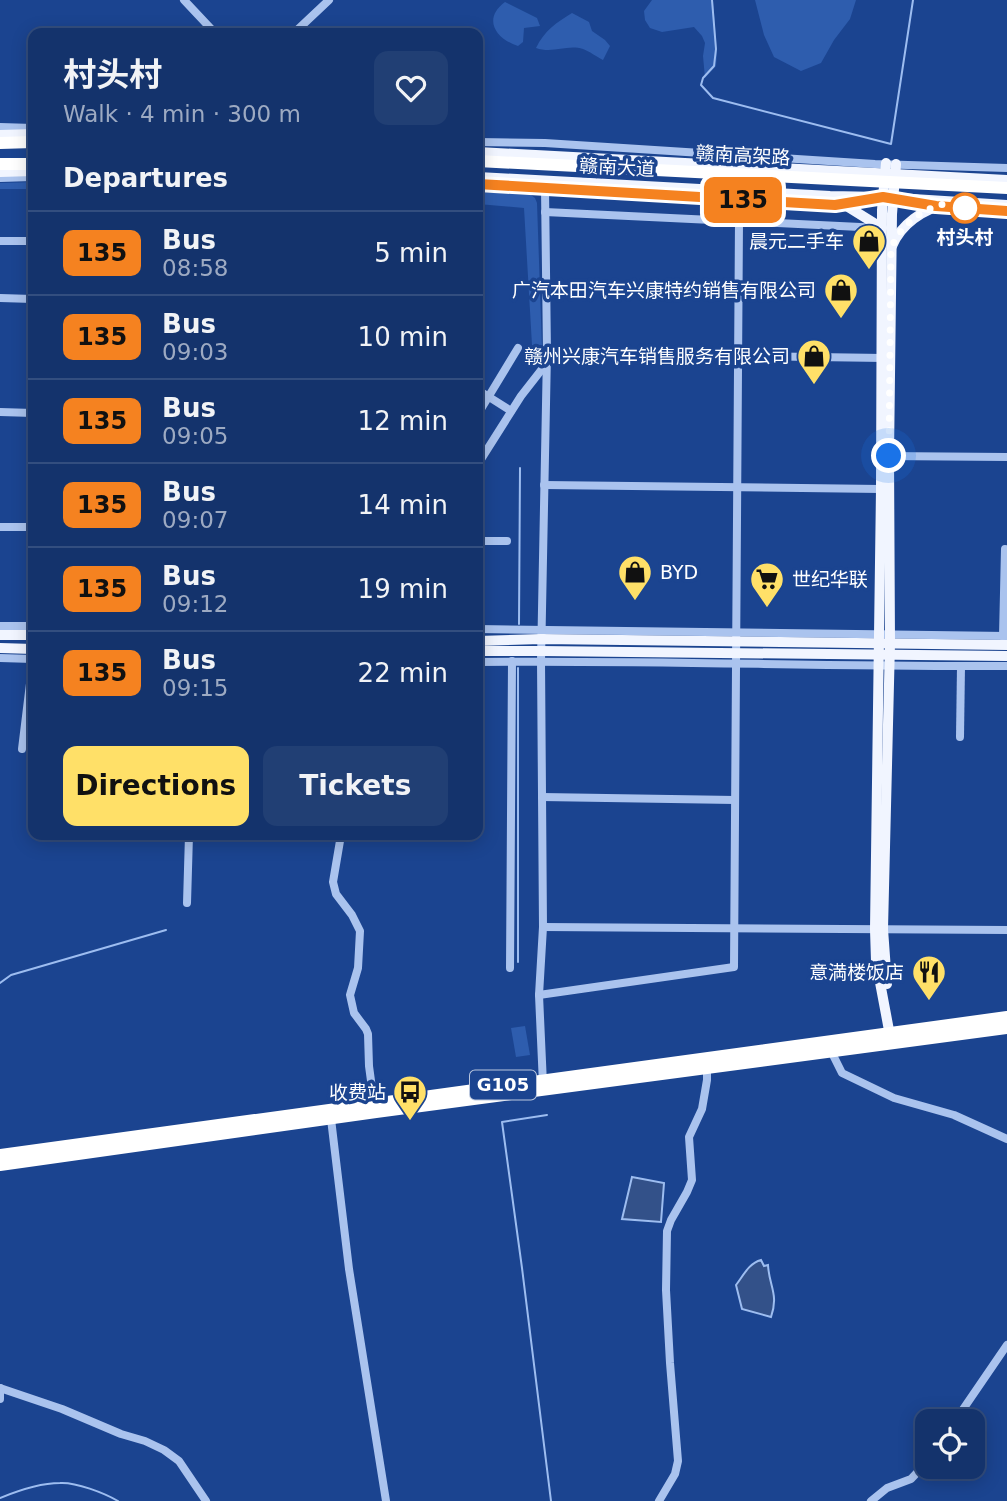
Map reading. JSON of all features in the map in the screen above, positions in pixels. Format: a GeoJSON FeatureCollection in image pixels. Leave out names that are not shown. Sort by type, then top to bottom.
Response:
{"type":"FeatureCollection","features":[{"type":"Feature","properties":{"kind":"highway"},"geometry":{"type":"LineString","coordinates":[[0,143],[28,142]]}},
{"type":"Feature","properties":{"kind":"highway","name":"赣南高架路"},"geometry":{"type":"LineString","coordinates":[[483,161],[1007,188]]}},
{"type":"Feature","properties":{"kind":"highway"},"geometry":{"type":"LineString","coordinates":[[0,168],[28,171]]}},
{"type":"Feature","properties":{"kind":"highway","name":"赣南高架路"},"geometry":{"type":"LineString","coordinates":[[483,169],[1007,196]]}},
{"type":"Feature","properties":{"kind":"highway","name":"G105"},"geometry":{"type":"LineString","coordinates":[[0,1155],[374,1103],[707,1069],[831,1051],[1007,1017]]}},
{"type":"Feature","properties":{"kind":"highway","name":"G105"},"geometry":{"type":"LineString","coordinates":[[0,1165],[331,1119],[704,1060],[892,1038],[1007,1028]]}},
{"type":"Feature","properties":{"kind":"main road"},"geometry":{"type":"LineString","coordinates":[[0,135],[28,134]]}},
{"type":"Feature","properties":{"kind":"main road","name":"赣南大道"},"geometry":{"type":"LineString","coordinates":[[483,152],[890,169],[1007,180]]}},
{"type":"Feature","properties":{"kind":"main road"},"geometry":{"type":"LineString","coordinates":[[890,169],[882,228],[885,456],[879,929],[892,1038]]}},
{"type":"Feature","properties":{"kind":"main road","name":"赣南大道"},"geometry":{"type":"LineString","coordinates":[[483,177],[1007,205]]}},
{"type":"Feature","properties":{"kind":"main road"},"geometry":{"type":"LineString","coordinates":[[772,202],[793,193]]}},
{"type":"Feature","properties":{"kind":"main road"},"geometry":{"type":"LineString","coordinates":[[830,196],[882,228]]}},
{"type":"Feature","properties":{"kind":"main road"},"geometry":{"type":"LineString","coordinates":[[885,358],[891,249],[887,197]]}},
{"type":"Feature","properties":{"kind":"main road"},"geometry":{"type":"LineString","coordinates":[[891,249],[911,220],[925,211],[936,206],[964,203]]}},
{"type":"Feature","properties":{"kind":"main road"},"geometry":{"type":"LineString","coordinates":[[884,650],[881,489],[885,456]]}},
{"type":"Feature","properties":{"kind":"main road"},"geometry":{"type":"LineString","coordinates":[[0,635],[28,635]]}},
{"type":"Feature","properties":{"kind":"main road"},"geometry":{"type":"LineString","coordinates":[[884,650],[1006,639]]}},
{"type":"Feature","properties":{"kind":"main road"},"geometry":{"type":"LineString","coordinates":[[483,641],[541,645],[884,650],[1007,656]]}},
{"type":"Feature","properties":{"kind":"main road"},"geometry":{"type":"LineString","coordinates":[[483,651],[541,645]]}},
{"type":"Feature","properties":{"kind":"main road"},"geometry":{"type":"LineString","coordinates":[[0,648],[28,649]]}},
{"type":"Feature","properties":{"kind":"street"},"geometry":{"type":"LineString","coordinates":[[184,0],[210,28]]}},
{"type":"Feature","properties":{"kind":"street"},"geometry":{"type":"LineString","coordinates":[[299,28],[329,0]]}},
{"type":"Feature","properties":{"kind":"street"},"geometry":{"type":"LineString","coordinates":[[0,127],[28,128]]}},
{"type":"Feature","properties":{"kind":"street"},"geometry":{"type":"LineString","coordinates":[[483,142],[545,143],[890,169],[1007,168]]}},
{"type":"Feature","properties":{"kind":"street"},"geometry":{"type":"LineString","coordinates":[[0,178],[28,172]]}},
{"type":"Feature","properties":{"kind":"street"},"geometry":{"type":"LineString","coordinates":[[483,184],[835,205],[887,197],[936,206],[1007,211]]}},
{"type":"Feature","properties":{"kind":"street"},"geometry":{"type":"LineString","coordinates":[[543,1085],[538,995],[543,927],[541,645],[547,353],[545,188]]}},
{"type":"Feature","properties":{"kind":"street"},"geometry":{"type":"LineString","coordinates":[[545,212],[882,228]]}},
{"type":"Feature","properties":{"kind":"street"},"geometry":{"type":"LineString","coordinates":[[538,995],[734,967],[739,221]]}},
{"type":"Feature","properties":{"kind":"street"},"geometry":{"type":"LineString","coordinates":[[0,241],[28,241]]}},
{"type":"Feature","properties":{"kind":"street"},"geometry":{"type":"LineString","coordinates":[[0,298],[28,299]]}},
{"type":"Feature","properties":{"kind":"street"},"geometry":{"type":"LineString","coordinates":[[483,406],[519,348]]}},
{"type":"Feature","properties":{"kind":"street"},"geometry":{"type":"LineString","coordinates":[[547,353],[885,358]]}},
{"type":"Feature","properties":{"kind":"street"},"geometry":{"type":"LineString","coordinates":[[483,456],[521,396],[546,364]]}},
{"type":"Feature","properties":{"kind":"street"},"geometry":{"type":"LineString","coordinates":[[483,394],[511,411]]}},
{"type":"Feature","properties":{"kind":"street"},"geometry":{"type":"LineString","coordinates":[[0,412],[28,413]]}},
{"type":"Feature","properties":{"kind":"street"},"geometry":{"type":"LineString","coordinates":[[885,456],[1007,457]]}},
{"type":"Feature","properties":{"kind":"street"},"geometry":{"type":"LineString","coordinates":[[544,485],[881,489]]}},
{"type":"Feature","properties":{"kind":"street"},"geometry":{"type":"LineString","coordinates":[[0,527],[28,527]]}},
{"type":"Feature","properties":{"kind":"street"},"geometry":{"type":"LineString","coordinates":[[483,541],[507,541]]}},
{"type":"Feature","properties":{"kind":"street"},"geometry":{"type":"LineString","coordinates":[[1005,549],[1006,639]]}},
{"type":"Feature","properties":{"kind":"street"},"geometry":{"type":"LineString","coordinates":[[0,626],[28,626]]}},
{"type":"Feature","properties":{"kind":"street"},"geometry":{"type":"LineString","coordinates":[[483,630],[541,645],[884,650],[961,666],[1007,666]]}},
{"type":"Feature","properties":{"kind":"street"},"geometry":{"type":"LineString","coordinates":[[483,662],[512,661],[541,645]]}},
{"type":"Feature","properties":{"kind":"street"},"geometry":{"type":"LineString","coordinates":[[0,658],[28,659]]}},
{"type":"Feature","properties":{"kind":"street"},"geometry":{"type":"LineString","coordinates":[[510,968],[512,661]]}},
{"type":"Feature","properties":{"kind":"street"},"geometry":{"type":"LineString","coordinates":[[960,737],[961,666]]}},
{"type":"Feature","properties":{"kind":"street"},"geometry":{"type":"LineString","coordinates":[[22,749],[28,700]]}},
{"type":"Feature","properties":{"kind":"street"},"geometry":{"type":"LineString","coordinates":[[542,797],[735,800]]}},
{"type":"Feature","properties":{"kind":"street"},"geometry":{"type":"LineString","coordinates":[[187,903],[189,840]]}},
{"type":"Feature","properties":{"kind":"street"},"geometry":{"type":"LineString","coordinates":[[340,840],[333,882],[335,894],[352,915],[360,931],[358,968],[350,995],[354,1013],[368,1034],[374,1103]]}},
{"type":"Feature","properties":{"kind":"street"},"geometry":{"type":"LineString","coordinates":[[543,927],[1007,930]]}},
{"type":"Feature","properties":{"kind":"street"},"geometry":{"type":"LineString","coordinates":[[831,1051],[842,1073],[894,1098],[954,1115],[1007,1139]]}},
{"type":"Feature","properties":{"kind":"street"},"geometry":{"type":"LineString","coordinates":[[659,1501],[675,1474],[678,1461],[670,1376],[666,1290],[667,1231],[692,1180],[689,1137],[702,1110],[707,1069]]}},
{"type":"Feature","properties":{"kind":"street"},"geometry":{"type":"LineString","coordinates":[[331,1119],[349,1269],[386,1501]]}},
{"type":"Feature","properties":{"kind":"street"},"geometry":{"type":"LineString","coordinates":[[964,1409],[1007,1345]]}},
{"type":"Feature","properties":{"kind":"street"},"geometry":{"type":"LineString","coordinates":[[0,1399],[0,1388],[62,1409],[164,1450],[179,1461],[206,1501]]}},
{"type":"Feature","properties":{"kind":"street"},"geometry":{"type":"LineString","coordinates":[[871,1501],[887,1488],[911,1479],[915,1475]]}},
{"type":"Feature","properties":{"kind":"shaded area"},"geometry":{"type":"Polygon","coordinates":[[[652,0],[713,0],[716,66],[705,78],[705,43],[702,36],[694,27],[662,32],[650,28],[644,11],[652,0]]]}},
{"type":"Feature","properties":{"kind":"shaded area"},"geometry":{"type":"Polygon","coordinates":[[[755,0],[856,0],[850,19],[821,63],[801,71],[774,57],[764,35],[755,0]]]}},
{"type":"Feature","properties":{"kind":"shaded area"},"geometry":{"type":"Polygon","coordinates":[[[505,2],[537,18],[540,26],[524,28],[523,42],[518,46],[503,39],[493,22],[498,8],[505,2]]]}},
{"type":"Feature","properties":{"kind":"shaded area"},"geometry":{"type":"Polygon","coordinates":[[[572,13],[589,22],[592,31],[610,46],[603,60],[577,48],[536,48],[551,28],[572,13]]]}},
{"type":"Feature","properties":{"kind":"shaded area"},"geometry":{"type":"Polygon","coordinates":[[[28,182],[28,189],[0,189],[0,183],[28,182]]]}},
{"type":"Feature","properties":{"kind":"shaded area"},"geometry":{"type":"Polygon","coordinates":[[[483,192],[531,195],[537,203],[542,348],[532,345],[524,208],[483,204],[483,192]]]}},
{"type":"Feature","properties":{"kind":"shaded area"},"geometry":{"type":"Polygon","coordinates":[[[525,1026],[530,1055],[516,1057],[511,1028],[525,1026]]]}},
{"type":"Feature","properties":{"kind":"shaded area"},"geometry":{"type":"Polygon","coordinates":[[[632,1177],[664,1183],[661,1222],[622,1219],[632,1177]]]}},
{"type":"Feature","properties":{"kind":"shaded area"},"geometry":{"type":"Polygon","coordinates":[[[761,1260],[764,1266],[768,1265],[773,1290],[771,1317],[742,1309],[736,1285],[750,1267],[761,1260]]]}},
{"type":"Feature","properties":{"kind":"waterway"},"geometry":{"type":"LineString","coordinates":[[712,0],[716,49],[714,66],[703,78],[701,85],[713,98],[891,144],[913,0]]}},
{"type":"Feature","properties":{"kind":"waterway"},"geometry":{"type":"LineString","coordinates":[[519,624],[520,468]]}},
{"type":"Feature","properties":{"kind":"waterway"},"geometry":{"type":"LineString","coordinates":[[518,668],[518,962]]}},
{"type":"Feature","properties":{"kind":"waterway"},"geometry":{"type":"LineString","coordinates":[[0,983],[11,975],[166,930]]}},
{"type":"Feature","properties":{"kind":"waterway"},"geometry":{"type":"LineString","coordinates":[[547,1115],[502,1122],[551,1501]]}},
{"type":"Feature","properties":{"kind":"waterway"},"geometry":{"type":"LineString","coordinates":[[0,1498],[38,1486],[67,1483],[118,1501]]}},
{"type":"Feature","properties":{"kind":"bus line","name":"135"},"geometry":{"type":"LineString","coordinates":[[483,184],[835,205],[883,197],[936,206],[1007,211]]}},
{"type":"Feature","properties":{"kind":"place","name":"村头村"},"geometry":{"type":"Point","coordinates":[965,208]}},
{"type":"Feature","properties":{"kind":"place","name":"晨元二手车"},"geometry":{"type":"Point","coordinates":[869,271]}},
{"type":"Feature","properties":{"kind":"place","name":"广汽本田汽车兴康特约销售有限公司"},"geometry":{"type":"Point","coordinates":[841,320]}},
{"type":"Feature","properties":{"kind":"place","name":"赣州兴康汽车销售服务有限公司"},"geometry":{"type":"Point","coordinates":[814,386]}},
{"type":"Feature","properties":{"kind":"place","name":"BYD"},"geometry":{"type":"Point","coordinates":[635,602]}},
{"type":"Feature","properties":{"kind":"place","name":"世纪华联"},"geometry":{"type":"Point","coordinates":[767,609]}},
{"type":"Feature","properties":{"kind":"place","name":"意満楼饭店"},"geometry":{"type":"Point","coordinates":[929,1002]}},
{"type":"Feature","properties":{"kind":"place","name":"收费站"},"geometry":{"type":"Point","coordinates":[410,1122]}},
{"type":"Feature","properties":{"kind":"route"},"geometry":{"type":"LineString","coordinates":[[889,456],[891,249],[911,220],[925,211],[956,203],[965,208]]}}]}
